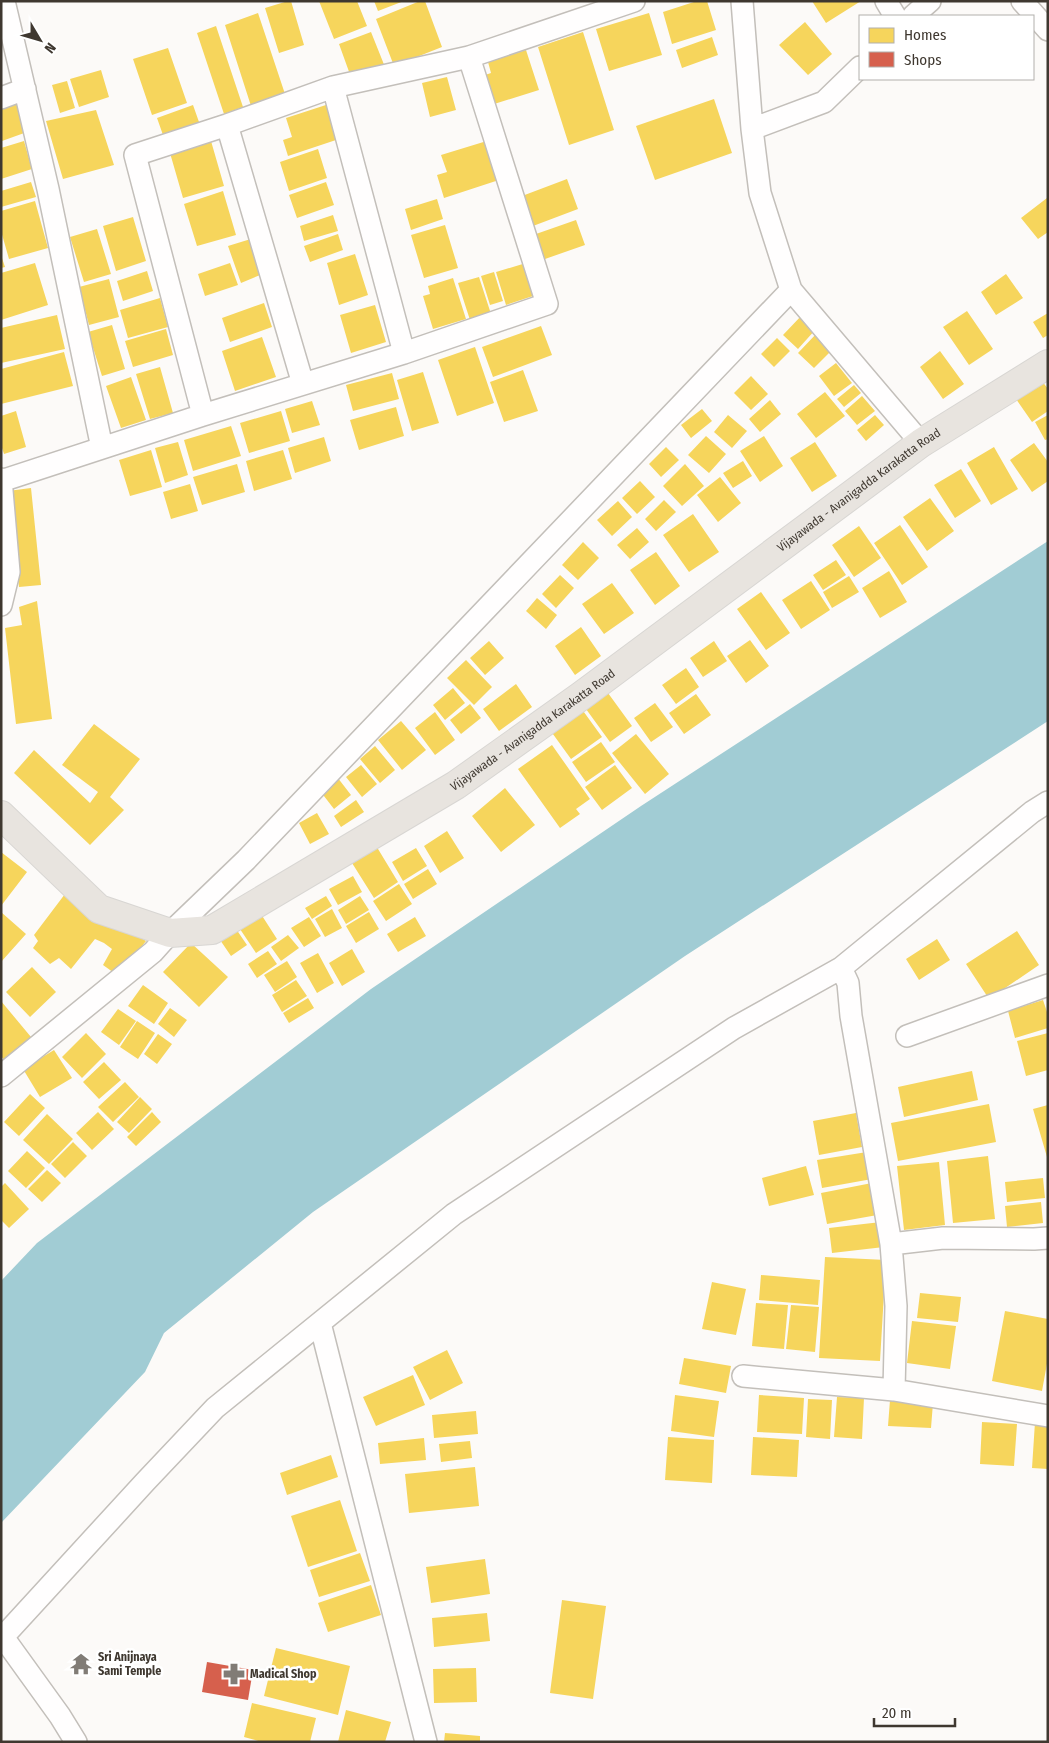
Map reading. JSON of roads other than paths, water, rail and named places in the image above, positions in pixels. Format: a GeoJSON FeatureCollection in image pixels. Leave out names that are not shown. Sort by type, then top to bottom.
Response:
{"type":"FeatureCollection","features":[{"type":"Feature","properties":{"kind":"main road","name":"Vijayawada - Avanigadda Karakatta Road"},"geometry":{"type":"LineString","coordinates":[[1,815],[99,909],[170,932],[212,930],[456,785],[581,696],[921,443],[1048,364]]}},
{"type":"Feature","properties":{"kind":"street"},"geometry":{"type":"LineString","coordinates":[[4,1],[48,189],[102,448]]}},
{"type":"Feature","properties":{"kind":"street"},"geometry":{"type":"LineString","coordinates":[[204,415],[135,155],[227,125],[333,87],[469,57],[634,1]]}},
{"type":"Feature","properties":{"kind":"street"},"geometry":{"type":"LineString","coordinates":[[742,1],[752,129],[760,193],[791,290],[921,443]]}},
{"type":"Feature","properties":{"kind":"street"},"geometry":{"type":"LineString","coordinates":[[886,1],[894,15]]}},
{"type":"Feature","properties":{"kind":"street"},"geometry":{"type":"LineString","coordinates":[[914,15],[930,1]]}},
{"type":"Feature","properties":{"kind":"street"},"geometry":{"type":"LineString","coordinates":[[1022,1],[1048,30]]}},
{"type":"Feature","properties":{"kind":"street"},"geometry":{"type":"LineString","coordinates":[[1,605],[9,572],[1,480],[404,353],[547,304],[469,57]]}},
{"type":"Feature","properties":{"kind":"street"},"geometry":{"type":"LineString","coordinates":[[752,129],[824,102],[859,68]]}},
{"type":"Feature","properties":{"kind":"street"},"geometry":{"type":"LineString","coordinates":[[333,87],[404,353]]}},
{"type":"Feature","properties":{"kind":"street"},"geometry":{"type":"LineString","coordinates":[[1,98],[25,89]]}},
{"type":"Feature","properties":{"kind":"street"},"geometry":{"type":"LineString","coordinates":[[227,125],[303,384]]}},
{"type":"Feature","properties":{"kind":"street"},"geometry":{"type":"LineString","coordinates":[[1,1076],[153,952],[170,932],[253,852],[791,290]]}},
{"type":"Feature","properties":{"kind":"street"},"geometry":{"type":"LineString","coordinates":[[76,1742],[60,1716],[2,1636],[215,1408],[454,1214],[734,1028],[842,968],[1032,812],[1048,802]]}},
{"type":"Feature","properties":{"kind":"street"},"geometry":{"type":"LineString","coordinates":[[842,968],[848,983],[891,1244],[896,1306],[894,1390]]}},
{"type":"Feature","properties":{"kind":"street"},"geometry":{"type":"LineString","coordinates":[[907,1036],[1048,985]]}},
{"type":"Feature","properties":{"kind":"street"},"geometry":{"type":"LineString","coordinates":[[891,1244],[943,1238],[1048,1238]]}},
{"type":"Feature","properties":{"kind":"street"},"geometry":{"type":"LineString","coordinates":[[320,1323],[426,1742]]}},
{"type":"Feature","properties":{"kind":"street"},"geometry":{"type":"LineString","coordinates":[[743,1376],[894,1390],[1048,1416]]}},
{"type":"Feature","properties":{"kind":"water"},"geometry":{"type":"Polygon","coordinates":[[[1048,541],[1048,721],[685,956],[313,1212],[164,1333],[145,1372],[1,1523],[1,1281],[37,1243],[371,989],[641,806],[1048,541]]]}},
{"type":"Feature","properties":{"kind":"place","name":"Sri Anijnaya Sami Temple"},"geometry":{"type":"Point","coordinates":[81,1664]}},
{"type":"Feature","properties":{"kind":"place","name":"Madical Shop"},"geometry":{"type":"Point","coordinates":[234,1674]}}]}
